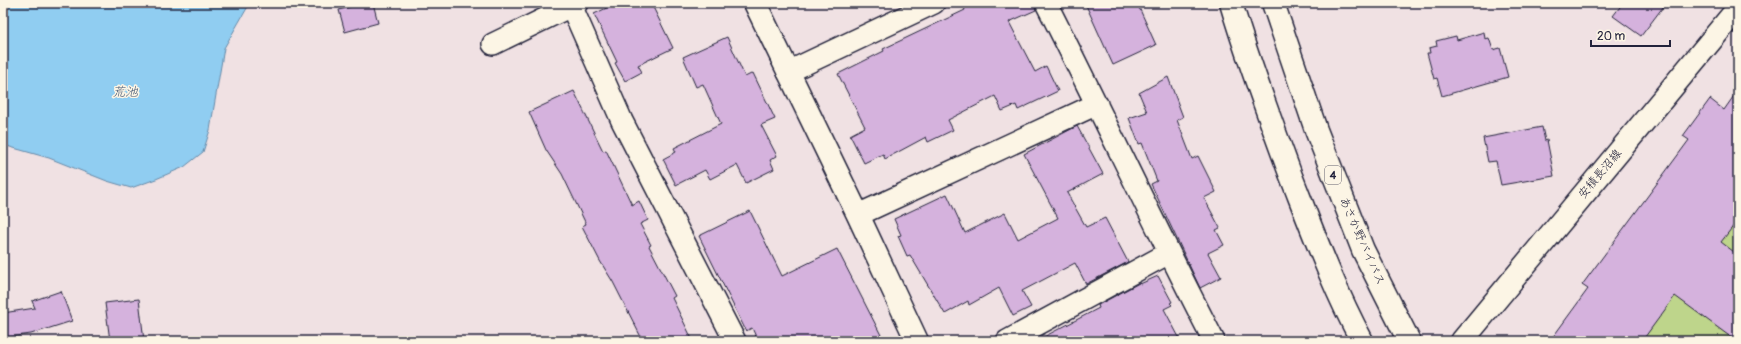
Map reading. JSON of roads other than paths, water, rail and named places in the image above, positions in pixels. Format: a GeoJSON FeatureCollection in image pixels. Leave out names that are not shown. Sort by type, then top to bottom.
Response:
{"type":"FeatureCollection","features":[{"type":"Feature","properties":{"kind":"main road"},"geometry":{"type":"LineString","coordinates":[[755,3],[858,215],[917,341]]}},
{"type":"Feature","properties":{"kind":"main road"},"geometry":{"type":"LineString","coordinates":[[1231,3],[1272,124],[1304,209],[1346,311],[1362,341]]}},
{"type":"Feature","properties":{"kind":"main road","name":"あさか野バイパス"},"geometry":{"type":"LineString","coordinates":[[1273,3],[1316,130],[1363,250],[1409,341]]}},
{"type":"Feature","properties":{"kind":"main road","name":"安積長沼線"},"geometry":{"type":"LineString","coordinates":[[1462,341],[1738,8]]}},
{"type":"Feature","properties":{"kind":"street"},"geometry":{"type":"LineString","coordinates":[[788,72],[934,3]]}},
{"type":"Feature","properties":{"kind":"street"},"geometry":{"type":"LineString","coordinates":[[1046,3],[1214,341]]}},
{"type":"Feature","properties":{"kind":"street"},"geometry":{"type":"LineString","coordinates":[[494,44],[573,4],[622,121],[735,341]]}},
{"type":"Feature","properties":{"kind":"street"},"geometry":{"type":"LineString","coordinates":[[858,215],[1097,104]]}},
{"type":"Feature","properties":{"kind":"street"},"geometry":{"type":"LineString","coordinates":[[1006,341],[1169,253]]}},
{"type":"Feature","properties":{"kind":"water","name":"荒池"},"geometry":{"type":"Polygon","coordinates":[[[3,3],[250,3],[224,48],[210,130],[203,152],[184,167],[131,188],[107,181],[49,158],[3,145],[3,3]]]}}]}
